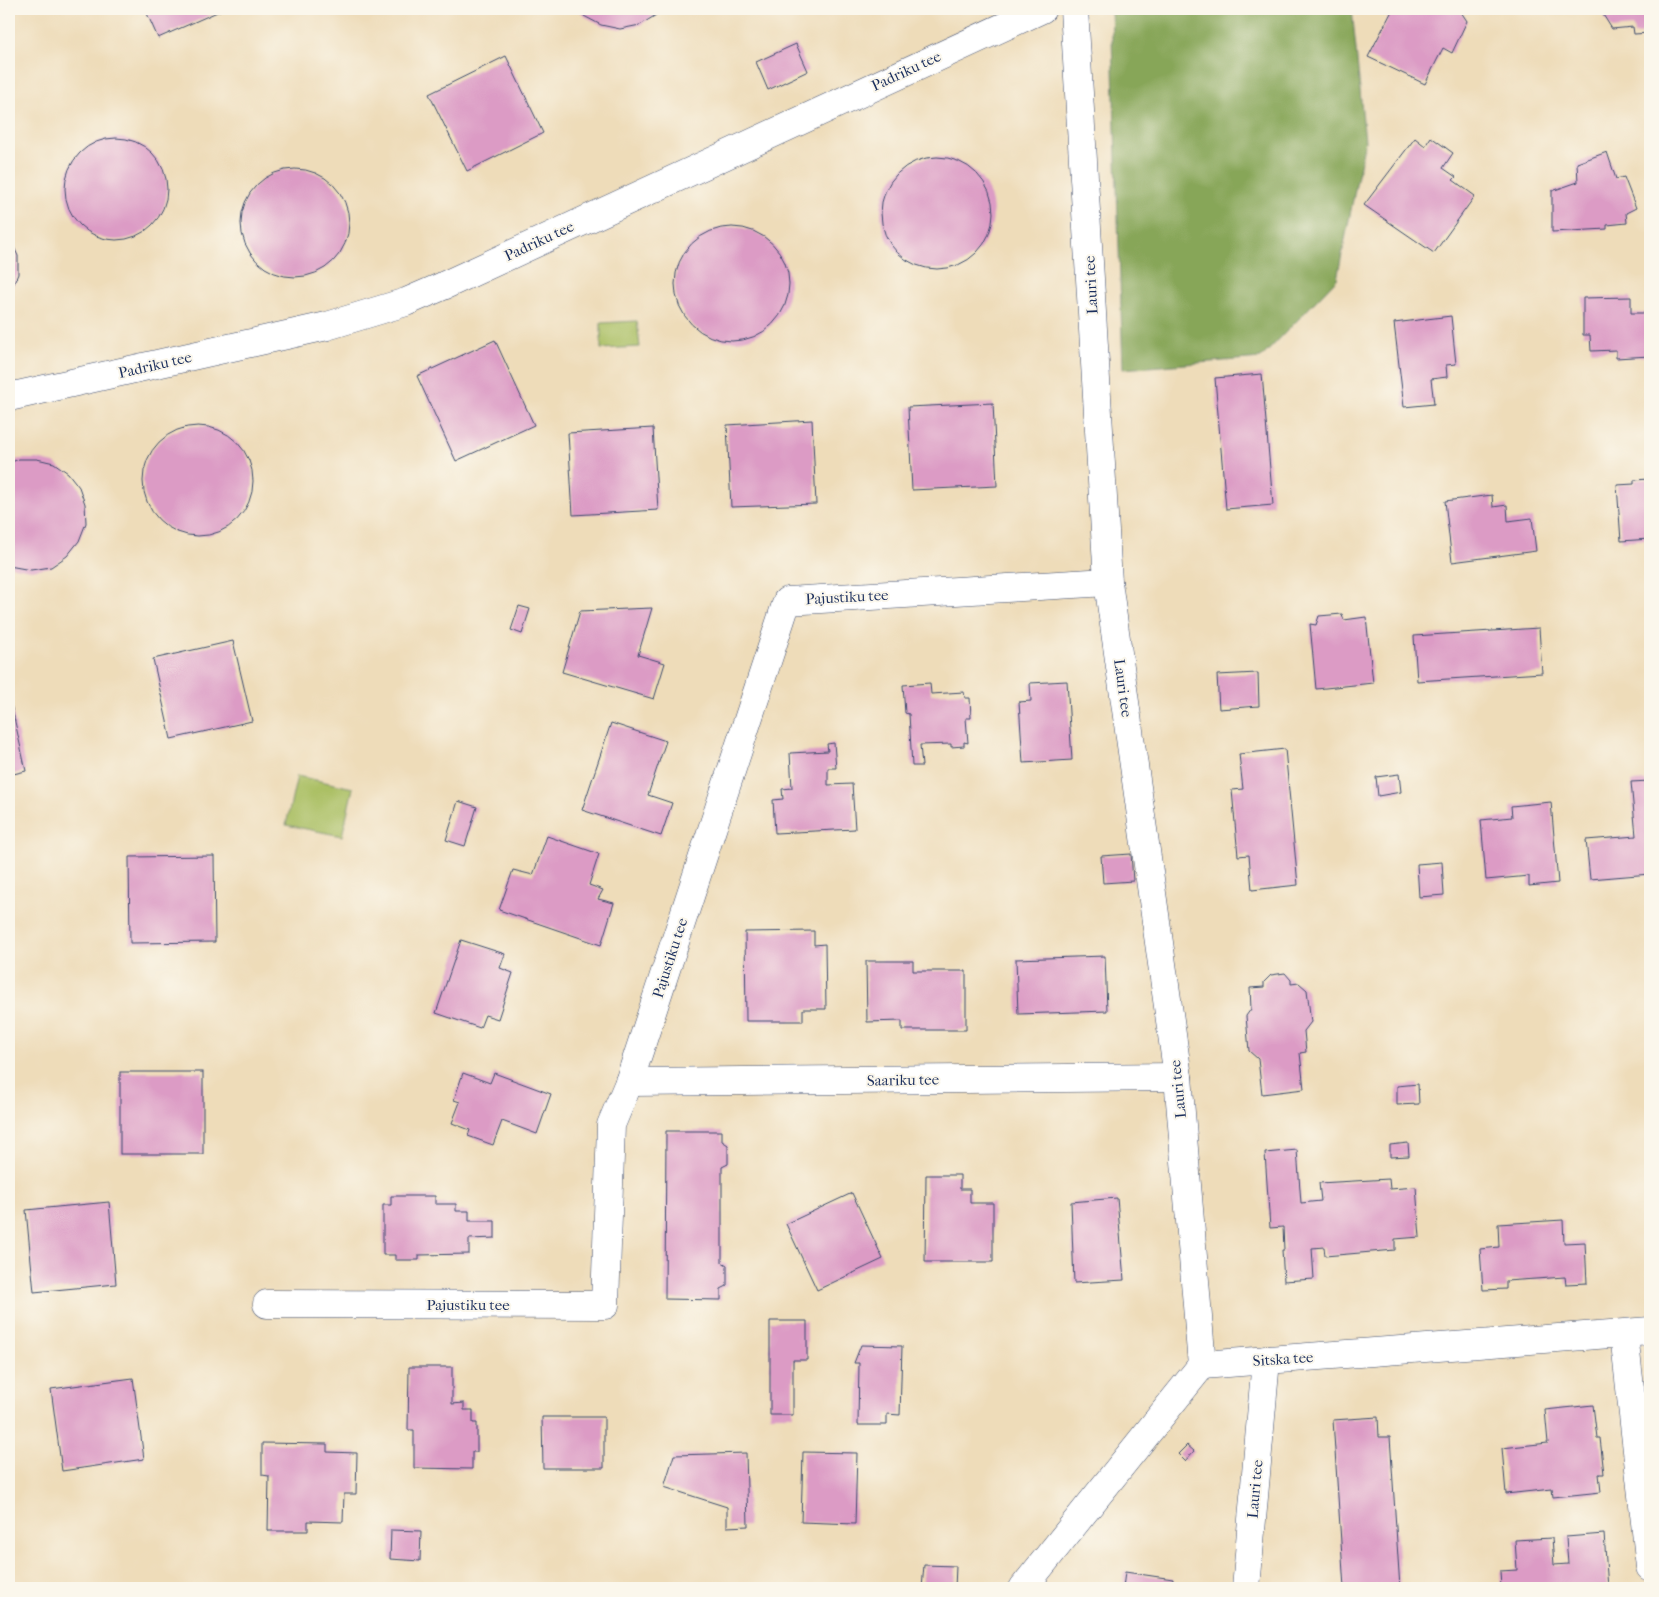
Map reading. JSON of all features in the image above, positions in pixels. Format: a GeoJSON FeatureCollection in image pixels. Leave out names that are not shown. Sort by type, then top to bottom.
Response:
{"type":"FeatureCollection","features":[{"type":"Feature","properties":{"kind":"street","name":"Padriku tee"},"geometry":{"type":"LineString","coordinates":[[9,397],[327,326],[406,302],[1042,9]]}},
{"type":"Feature","properties":{"kind":"street","name":"Lauri tee"},"geometry":{"type":"LineString","coordinates":[[1074,9],[1108,582],[1178,1077],[1202,1365]]}},
{"type":"Feature","properties":{"kind":"street","name":"Pajustiku tee"},"geometry":{"type":"LineString","coordinates":[[266,1304],[605,1305],[611,1125],[629,1082],[787,601],[1108,582]]}},
{"type":"Feature","properties":{"kind":"street","name":"Saariku tee"},"geometry":{"type":"LineString","coordinates":[[629,1082],[1178,1077]]}},
{"type":"Feature","properties":{"kind":"street","name":"Sitska tee"},"geometry":{"type":"LineString","coordinates":[[1202,1365],[1650,1332]]}},
{"type":"Feature","properties":{"kind":"street"},"geometry":{"type":"LineString","coordinates":[[1624,1334],[1650,1567]]}},
{"type":"Feature","properties":{"kind":"street","name":"Lauri tee"},"geometry":{"type":"LineString","coordinates":[[1246,1588],[1266,1360]]}},
{"type":"Feature","properties":{"kind":"street"},"geometry":{"type":"LineString","coordinates":[[1023,1588],[1202,1365]]}},
{"type":"Feature","properties":{"kind":"green space"},"geometry":{"type":"Polygon","coordinates":[[[1111,9],[1352,9],[1365,141],[1337,279],[1261,358],[1123,369],[1111,9]]]}},
{"type":"Feature","properties":{"kind":"green space"},"geometry":{"type":"Polygon","coordinates":[[[637,321],[640,347],[601,349],[601,323],[637,321]]]}},
{"type":"Feature","properties":{"kind":"green space"},"geometry":{"type":"Polygon","coordinates":[[[297,776],[353,788],[342,836],[286,825],[297,776]]]}},
{"type":"Feature","properties":{"kind":"building"},"geometry":{"type":"Polygon","coordinates":[[[145,9],[224,9],[158,38],[145,9]]]}},
{"type":"Feature","properties":{"kind":"building"},"geometry":{"type":"Polygon","coordinates":[[[578,9],[662,9],[640,25],[620,29],[601,25],[584,16],[578,9]]]}},
{"type":"Feature","properties":{"kind":"building"},"geometry":{"type":"Polygon","coordinates":[[[1393,9],[1459,9],[1467,21],[1452,53],[1443,48],[1425,84],[1368,57],[1393,9]]]}},
{"type":"Feature","properties":{"kind":"building"},"geometry":{"type":"Polygon","coordinates":[[[1602,9],[1650,9],[1650,33],[1634,34],[1633,27],[1612,29],[1602,13],[1602,9]]]}},
{"type":"Feature","properties":{"kind":"building"},"geometry":{"type":"Polygon","coordinates":[[[796,44],[808,71],[768,90],[756,62],[796,44]]]}},
{"type":"Feature","properties":{"kind":"building"},"geometry":{"type":"Polygon","coordinates":[[[506,56],[543,133],[467,171],[429,94],[506,56]]]}},
{"type":"Feature","properties":{"kind":"building"},"geometry":{"type":"Polygon","coordinates":[[[1431,137],[1453,153],[1443,168],[1456,177],[1453,180],[1475,196],[1434,253],[1364,205],[1415,138],[1425,146],[1431,137]]]}},
{"type":"Feature","properties":{"kind":"building"},"geometry":{"type":"Polygon","coordinates":[[[116,138],[136,142],[152,153],[163,169],[167,189],[163,209],[152,225],[136,236],[116,240],[96,236],[80,225],[69,209],[65,189],[69,169],[80,153],[96,142],[116,138]]]}},
{"type":"Feature","properties":{"kind":"building"},"geometry":{"type":"Polygon","coordinates":[[[1607,152],[1616,179],[1624,177],[1636,208],[1626,213],[1627,223],[1607,225],[1607,229],[1552,232],[1552,191],[1578,182],[1577,163],[1607,152]]]}},
{"type":"Feature","properties":{"kind":"building"},"geometry":{"type":"Polygon","coordinates":[[[937,157],[948,158],[958,162],[976,174],[988,192],[992,202],[992,224],[988,234],[976,252],[958,264],[948,268],[937,269],[926,268],[916,264],[898,252],[886,234],[882,224],[881,213],[882,202],[886,192],[898,174],[916,162],[926,158],[937,157]]]}},
{"type":"Feature","properties":{"kind":"building"},"geometry":{"type":"Polygon","coordinates":[[[295,169],[316,173],[333,185],[345,202],[349,223],[345,244],[333,261],[316,273],[295,277],[274,273],[257,261],[245,244],[241,223],[245,202],[257,185],[274,173],[295,169]]]}},
{"type":"Feature","properties":{"kind":"building"},"geometry":{"type":"Polygon","coordinates":[[[732,227],[754,232],[772,244],[784,262],[789,284],[784,306],[772,324],[754,336],[732,341],[710,336],[692,324],[680,306],[675,284],[680,262],[692,244],[710,232],[732,227]]]}},
{"type":"Feature","properties":{"kind":"building"},"geometry":{"type":"Polygon","coordinates":[[[9,236],[18,256],[18,274],[9,295],[9,236]]]}},
{"type":"Feature","properties":{"kind":"building"},"geometry":{"type":"Polygon","coordinates":[[[1631,297],[1631,313],[1650,313],[1650,356],[1616,358],[1616,350],[1591,351],[1590,335],[1583,335],[1583,298],[1631,297]]]}},
{"type":"Feature","properties":{"kind":"building"},"geometry":{"type":"Polygon","coordinates":[[[1451,316],[1456,364],[1446,365],[1447,377],[1431,379],[1434,404],[1404,407],[1394,323],[1451,316]]]}},
{"type":"Feature","properties":{"kind":"building"},"geometry":{"type":"Polygon","coordinates":[[[495,340],[534,425],[456,461],[417,376],[495,340]]]}},
{"type":"Feature","properties":{"kind":"building"},"geometry":{"type":"Polygon","coordinates":[[[1262,374],[1273,505],[1226,509],[1215,378],[1262,374]]]}},
{"type":"Feature","properties":{"kind":"building"},"geometry":{"type":"Polygon","coordinates":[[[993,403],[997,486],[912,490],[908,407],[993,403]]]}},
{"type":"Feature","properties":{"kind":"building"},"geometry":{"type":"Polygon","coordinates":[[[812,420],[816,504],[731,507],[727,425],[812,420]]]}},
{"type":"Feature","properties":{"kind":"building"},"geometry":{"type":"Polygon","coordinates":[[[198,426],[219,430],[237,442],[249,460],[253,481],[249,502],[237,520],[219,532],[198,536],[177,532],[159,520],[147,502],[143,481],[147,460],[159,442],[177,430],[198,426]]]}},
{"type":"Feature","properties":{"kind":"building"},"geometry":{"type":"Polygon","coordinates":[[[653,428],[658,510],[573,515],[568,433],[653,428]]]}},
{"type":"Feature","properties":{"kind":"building"},"geometry":{"type":"Polygon","coordinates":[[[19,459],[37,459],[54,463],[68,473],[79,487],[85,504],[86,523],[79,541],[67,556],[51,567],[31,570],[9,566],[9,463],[19,459]]]}},
{"type":"Feature","properties":{"kind":"building"},"geometry":{"type":"Polygon","coordinates":[[[1650,479],[1650,539],[1621,541],[1617,485],[1634,484],[1634,480],[1650,479]]]}},
{"type":"Feature","properties":{"kind":"building"},"geometry":{"type":"Polygon","coordinates":[[[1492,495],[1493,507],[1507,505],[1508,521],[1532,518],[1536,551],[1452,562],[1445,501],[1492,495]]]}},
{"type":"Feature","properties":{"kind":"building"},"geometry":{"type":"Polygon","coordinates":[[[519,606],[530,609],[522,634],[511,630],[519,606]]]}},
{"type":"Feature","properties":{"kind":"building"},"geometry":{"type":"Polygon","coordinates":[[[652,608],[638,655],[665,663],[654,699],[562,672],[580,611],[652,608]]]}},
{"type":"Feature","properties":{"kind":"building"},"geometry":{"type":"Polygon","coordinates":[[[1342,614],[1344,620],[1366,617],[1373,683],[1316,689],[1310,624],[1316,625],[1319,616],[1342,614]]]}},
{"type":"Feature","properties":{"kind":"building"},"geometry":{"type":"Polygon","coordinates":[[[1539,628],[1542,673],[1417,681],[1414,636],[1539,628]]]}},
{"type":"Feature","properties":{"kind":"building"},"geometry":{"type":"Polygon","coordinates":[[[233,641],[252,721],[171,739],[153,659],[233,641]]]}},
{"type":"Feature","properties":{"kind":"building"},"geometry":{"type":"Polygon","coordinates":[[[1258,673],[1259,706],[1219,709],[1217,675],[1258,673]]]}},
{"type":"Feature","properties":{"kind":"building"},"geometry":{"type":"Polygon","coordinates":[[[1067,681],[1072,760],[1023,763],[1019,702],[1031,701],[1030,683],[1067,681]]]}},
{"type":"Feature","properties":{"kind":"building"},"geometry":{"type":"Polygon","coordinates":[[[930,683],[931,694],[964,692],[965,698],[970,698],[971,718],[966,718],[968,743],[964,742],[964,746],[951,747],[951,744],[920,745],[922,766],[912,766],[909,714],[905,713],[903,685],[930,683]]]}},
{"type":"Feature","properties":{"kind":"building"},"geometry":{"type":"Polygon","coordinates":[[[9,695],[26,771],[9,775],[9,695]]]}},
{"type":"Feature","properties":{"kind":"building"},"geometry":{"type":"Polygon","coordinates":[[[611,723],[666,741],[648,795],[672,803],[661,836],[582,810],[611,723]]]}},
{"type":"Feature","properties":{"kind":"building"},"geometry":{"type":"Polygon","coordinates":[[[834,743],[836,768],[828,768],[828,785],[852,784],[855,829],[775,833],[773,800],[783,799],[782,789],[792,788],[790,753],[828,751],[827,744],[834,743]]]}},
{"type":"Feature","properties":{"kind":"building"},"geometry":{"type":"Polygon","coordinates":[[[1285,749],[1298,885],[1252,890],[1249,855],[1238,856],[1232,790],[1243,789],[1239,754],[1285,749]]]}},
{"type":"Feature","properties":{"kind":"building"},"geometry":{"type":"Polygon","coordinates":[[[1399,774],[1401,792],[1378,796],[1376,777],[1399,774]]]}},
{"type":"Feature","properties":{"kind":"building"},"geometry":{"type":"Polygon","coordinates":[[[1650,781],[1650,874],[1590,879],[1586,840],[1636,836],[1631,782],[1650,781]]]}},
{"type":"Feature","properties":{"kind":"building"},"geometry":{"type":"Polygon","coordinates":[[[458,801],[477,807],[465,846],[446,840],[458,801]]]}},
{"type":"Feature","properties":{"kind":"building"},"geometry":{"type":"Polygon","coordinates":[[[1551,802],[1558,883],[1529,886],[1529,876],[1486,880],[1481,820],[1512,817],[1511,806],[1551,802]]]}},
{"type":"Feature","properties":{"kind":"building"},"geometry":{"type":"Polygon","coordinates":[[[547,836],[599,854],[589,885],[603,890],[598,899],[614,903],[601,945],[499,910],[513,870],[533,875],[547,836]]]}},
{"type":"Feature","properties":{"kind":"building"},"geometry":{"type":"Polygon","coordinates":[[[1131,854],[1133,881],[1103,883],[1101,856],[1131,854]]]}},
{"type":"Feature","properties":{"kind":"building"},"geometry":{"type":"Polygon","coordinates":[[[214,856],[215,942],[130,943],[129,857],[214,856]]]}},
{"type":"Feature","properties":{"kind":"building"},"geometry":{"type":"Polygon","coordinates":[[[1442,862],[1444,895],[1419,897],[1417,864],[1442,862]]]}},
{"type":"Feature","properties":{"kind":"building"},"geometry":{"type":"Polygon","coordinates":[[[814,931],[814,945],[825,944],[826,1009],[803,1009],[803,1021],[746,1021],[745,932],[814,931]]]}},
{"type":"Feature","properties":{"kind":"building"},"geometry":{"type":"Polygon","coordinates":[[[461,940],[505,954],[500,968],[513,973],[498,1019],[485,1015],[480,1028],[436,1013],[461,940]]]}},
{"type":"Feature","properties":{"kind":"building"},"geometry":{"type":"Polygon","coordinates":[[[1105,956],[1107,1011],[1018,1014],[1016,959],[1105,956]]]}},
{"type":"Feature","properties":{"kind":"building"},"geometry":{"type":"Polygon","coordinates":[[[866,961],[913,961],[913,971],[966,971],[966,1030],[902,1030],[902,1021],[867,1022],[866,961]]]}},
{"type":"Feature","properties":{"kind":"building"},"geometry":{"type":"Polygon","coordinates":[[[1285,973],[1291,980],[1291,984],[1299,983],[1307,990],[1311,1022],[1304,1031],[1306,1052],[1300,1053],[1304,1089],[1262,1094],[1258,1059],[1249,1051],[1246,1016],[1251,1009],[1250,988],[1264,987],[1264,982],[1271,975],[1285,973]]]}},
{"type":"Feature","properties":{"kind":"building"},"geometry":{"type":"Polygon","coordinates":[[[120,1072],[203,1072],[203,1154],[120,1154],[120,1072]]]}},
{"type":"Feature","properties":{"kind":"building"},"geometry":{"type":"Polygon","coordinates":[[[463,1073],[490,1083],[494,1073],[551,1094],[537,1134],[502,1121],[493,1145],[468,1136],[470,1130],[452,1123],[460,1102],[454,1100],[463,1073]]]}},
{"type":"Feature","properties":{"kind":"building"},"geometry":{"type":"Polygon","coordinates":[[[1418,1084],[1419,1104],[1397,1105],[1397,1086],[1418,1084]]]}},
{"type":"Feature","properties":{"kind":"building"},"geometry":{"type":"Polygon","coordinates":[[[666,1131],[722,1131],[722,1141],[728,1145],[728,1164],[722,1167],[722,1262],[727,1265],[727,1286],[721,1289],[721,1300],[665,1299],[666,1131]]]}},
{"type":"Feature","properties":{"kind":"building"},"geometry":{"type":"Polygon","coordinates":[[[1408,1143],[1409,1156],[1390,1157],[1390,1145],[1408,1143]]]}},
{"type":"Feature","properties":{"kind":"building"},"geometry":{"type":"Polygon","coordinates":[[[1297,1150],[1301,1203],[1321,1201],[1319,1183],[1389,1179],[1390,1189],[1416,1187],[1420,1237],[1395,1239],[1395,1250],[1325,1256],[1324,1247],[1312,1248],[1314,1279],[1284,1281],[1283,1227],[1270,1228],[1265,1153],[1297,1150]]]}},
{"type":"Feature","properties":{"kind":"building"},"geometry":{"type":"Polygon","coordinates":[[[926,1175],[960,1175],[960,1189],[970,1189],[970,1203],[993,1203],[993,1262],[925,1262],[926,1175]]]}},
{"type":"Feature","properties":{"kind":"building"},"geometry":{"type":"Polygon","coordinates":[[[852,1193],[883,1259],[817,1290],[786,1224],[852,1193]]]}},
{"type":"Feature","properties":{"kind":"building"},"geometry":{"type":"Polygon","coordinates":[[[391,1196],[435,1196],[435,1204],[456,1204],[456,1211],[469,1211],[469,1221],[495,1221],[495,1238],[469,1239],[469,1254],[419,1255],[419,1260],[395,1260],[395,1255],[383,1255],[383,1205],[391,1205],[391,1196]]]}},
{"type":"Feature","properties":{"kind":"building"},"geometry":{"type":"Polygon","coordinates":[[[1117,1198],[1124,1280],[1074,1283],[1071,1202],[1117,1198]]]}},
{"type":"Feature","properties":{"kind":"building"},"geometry":{"type":"Polygon","coordinates":[[[109,1202],[116,1284],[34,1292],[26,1210],[109,1202]]]}},
{"type":"Feature","properties":{"kind":"building"},"geometry":{"type":"Polygon","coordinates":[[[1563,1220],[1564,1243],[1585,1242],[1587,1283],[1566,1284],[1565,1277],[1506,1281],[1506,1289],[1483,1290],[1480,1249],[1499,1247],[1498,1224],[1563,1220]]]}},
{"type":"Feature","properties":{"kind":"building"},"geometry":{"type":"Polygon","coordinates":[[[770,1321],[807,1321],[807,1360],[793,1360],[793,1415],[770,1415],[770,1321]]]}},
{"type":"Feature","properties":{"kind":"building"},"geometry":{"type":"Polygon","coordinates":[[[861,1345],[902,1346],[900,1415],[887,1414],[887,1425],[858,1425],[859,1363],[854,1363],[861,1345]]]}},
{"type":"Feature","properties":{"kind":"building"},"geometry":{"type":"Polygon","coordinates":[[[409,1367],[452,1367],[452,1404],[464,1403],[464,1410],[473,1410],[473,1423],[477,1423],[477,1452],[472,1452],[472,1469],[414,1468],[414,1430],[408,1430],[409,1367]]]}},
{"type":"Feature","properties":{"kind":"building"},"geometry":{"type":"Polygon","coordinates":[[[133,1378],[144,1459],[62,1471],[51,1389],[133,1378]]]}},
{"type":"Feature","properties":{"kind":"building"},"geometry":{"type":"Polygon","coordinates":[[[1593,1405],[1597,1438],[1600,1438],[1604,1474],[1599,1474],[1601,1492],[1553,1497],[1552,1489],[1506,1494],[1502,1448],[1548,1443],[1545,1410],[1593,1405]]]}},
{"type":"Feature","properties":{"kind":"building"},"geometry":{"type":"Polygon","coordinates":[[[542,1417],[604,1417],[604,1468],[543,1468],[542,1417]]]}},
{"type":"Feature","properties":{"kind":"building"},"geometry":{"type":"Polygon","coordinates":[[[1378,1417],[1379,1437],[1390,1437],[1400,1588],[1344,1588],[1333,1420],[1378,1417]]]}},
{"type":"Feature","properties":{"kind":"building"},"geometry":{"type":"Polygon","coordinates":[[[262,1443],[327,1444],[327,1452],[357,1453],[356,1494],[344,1494],[343,1522],[308,1521],[308,1531],[268,1531],[269,1476],[262,1475],[262,1443]]]}},
{"type":"Feature","properties":{"kind":"building"},"geometry":{"type":"Polygon","coordinates":[[[1187,1445],[1194,1451],[1185,1461],[1178,1454],[1187,1445]]]}},
{"type":"Feature","properties":{"kind":"building"},"geometry":{"type":"Polygon","coordinates":[[[803,1452],[857,1453],[855,1524],[801,1522],[803,1452]]]}},
{"type":"Feature","properties":{"kind":"building"},"geometry":{"type":"Polygon","coordinates":[[[746,1453],[748,1526],[727,1527],[727,1507],[664,1487],[674,1455],[746,1453]]]}},
{"type":"Feature","properties":{"kind":"building"},"geometry":{"type":"Polygon","coordinates":[[[391,1530],[421,1531],[420,1561],[390,1559],[391,1530]]]}},
{"type":"Feature","properties":{"kind":"building"},"geometry":{"type":"Polygon","coordinates":[[[1604,1534],[1608,1588],[1501,1588],[1500,1571],[1517,1570],[1515,1540],[1552,1538],[1554,1565],[1568,1564],[1566,1537],[1604,1534]]]}},
{"type":"Feature","properties":{"kind":"building"},"geometry":{"type":"Polygon","coordinates":[[[924,1565],[956,1566],[955,1588],[922,1588],[924,1565]]]}},
{"type":"Feature","properties":{"kind":"building"},"geometry":{"type":"Polygon","coordinates":[[[1125,1572],[1173,1579],[1172,1588],[1123,1588],[1125,1572]]]}}]}
